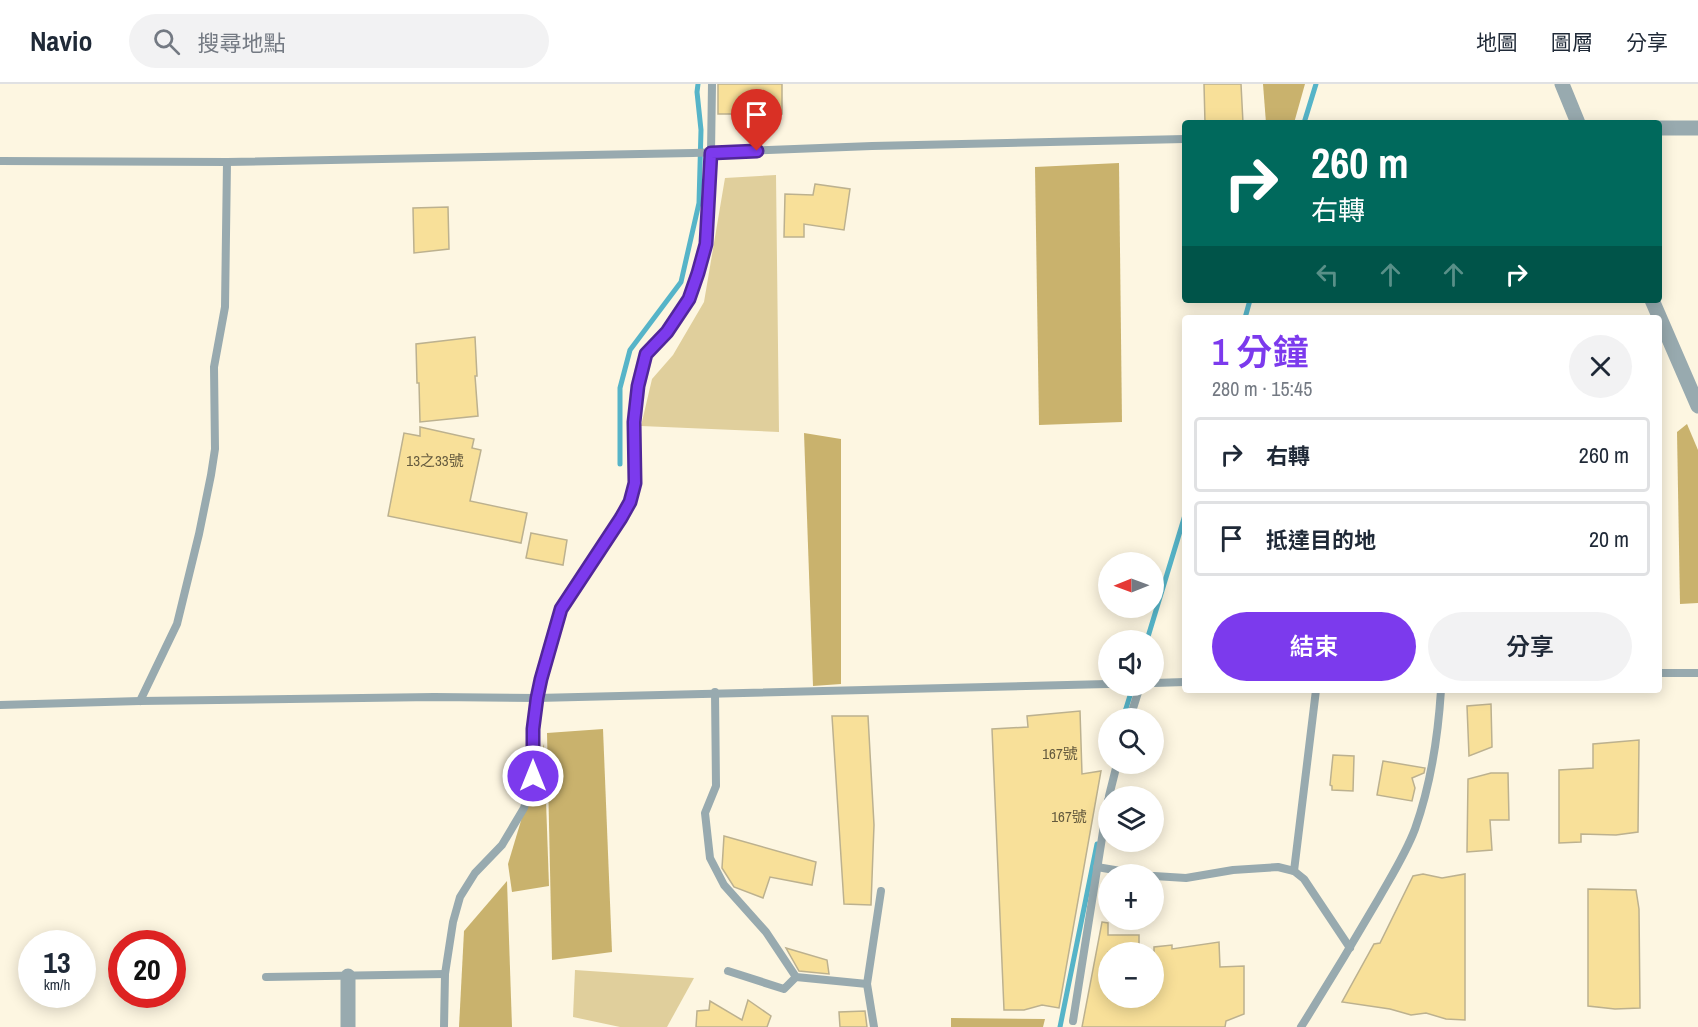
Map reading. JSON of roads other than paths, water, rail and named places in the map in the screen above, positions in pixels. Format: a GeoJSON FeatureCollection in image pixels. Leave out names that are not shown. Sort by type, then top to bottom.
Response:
{"type":"FeatureCollection","features":[{"type":"Feature","properties":{"kind":"street"},"geometry":{"type":"LineString","coordinates":[[1562,84],[1577,120]]}},
{"type":"Feature","properties":{"kind":"street"},"geometry":{"type":"LineString","coordinates":[[1662,128],[1698,128]]}},
{"type":"Feature","properties":{"kind":"street"},"geometry":{"type":"LineString","coordinates":[[1662,323],[1698,406]]}},
{"type":"Feature","properties":{"kind":"street"},"geometry":{"type":"LineString","coordinates":[[348,976],[348,1027]]}},
{"type":"Feature","properties":{"kind":"lane"},"geometry":{"type":"LineString","coordinates":[[444,1027],[445,974],[453,922],[460,897],[475,873],[502,844],[525,808],[533,776],[533,729],[537,698],[561,609],[630,502],[635,483],[634,422],[638,386],[646,354],[667,332],[689,299],[698,273],[706,244],[712,84]]}},
{"type":"Feature","properties":{"kind":"lane"},"geometry":{"type":"LineString","coordinates":[[0,162],[227,162],[711,153],[872,146],[1182,139]]}},
{"type":"Feature","properties":{"kind":"lane"},"geometry":{"type":"LineString","coordinates":[[140,701],[177,624],[211,475],[214,449],[214,367],[225,307],[227,162]]}},
{"type":"Feature","properties":{"kind":"lane"},"geometry":{"type":"LineString","coordinates":[[1662,673],[1698,673]]}},
{"type":"Feature","properties":{"kind":"lane"},"geometry":{"type":"LineString","coordinates":[[1164,683],[1182,682]]}},
{"type":"Feature","properties":{"kind":"lane"},"geometry":{"type":"LineString","coordinates":[[0,705],[434,697],[537,698],[1098,684]]}},
{"type":"Feature","properties":{"kind":"lane"},"geometry":{"type":"LineString","coordinates":[[715,692],[716,786],[705,813],[710,858],[724,885],[766,932],[796,977]]}},
{"type":"Feature","properties":{"kind":"lane"},"geometry":{"type":"LineString","coordinates":[[1294,871],[1316,693]]}},
{"type":"Feature","properties":{"kind":"lane"},"geometry":{"type":"LineString","coordinates":[[1301,1027],[1402,858],[1414,830],[1424,801],[1436,748],[1441,693]]}},
{"type":"Feature","properties":{"kind":"lane"},"geometry":{"type":"LineString","coordinates":[[1073,1021],[1100,852]]}},
{"type":"Feature","properties":{"kind":"lane"},"geometry":{"type":"LineString","coordinates":[[1164,877],[1186,878],[1233,870],[1278,867],[1294,871],[1305,879],[1350,948]]}},
{"type":"Feature","properties":{"kind":"lane"},"geometry":{"type":"LineString","coordinates":[[874,1027],[867,984],[881,891]]}},
{"type":"Feature","properties":{"kind":"lane"},"geometry":{"type":"LineString","coordinates":[[728,971],[784,989],[796,977]]}},
{"type":"Feature","properties":{"kind":"lane"},"geometry":{"type":"LineString","coordinates":[[266,977],[445,974]]}},
{"type":"Feature","properties":{"kind":"lane"},"geometry":{"type":"LineString","coordinates":[[796,977],[867,984]]}},
{"type":"Feature","properties":{"kind":"waterway"},"geometry":{"type":"LineString","coordinates":[[620,464],[620,388],[630,350],[681,282],[699,203],[701,130],[698,84]]}},
{"type":"Feature","properties":{"kind":"waterway"},"geometry":{"type":"LineString","coordinates":[[1305,120],[1316,84]]}},
{"type":"Feature","properties":{"kind":"waterway"},"geometry":{"type":"LineString","coordinates":[[1246,315],[1249,303]]}},
{"type":"Feature","properties":{"kind":"waterway"},"geometry":{"type":"LineString","coordinates":[[1150,630],[1182,525]]}},
{"type":"Feature","properties":{"kind":"waterway"},"geometry":{"type":"LineString","coordinates":[[1126,708],[1130,696]]}},
{"type":"Feature","properties":{"kind":"waterway"},"geometry":{"type":"LineString","coordinates":[[1060,1027],[1097,844]]}}]}
